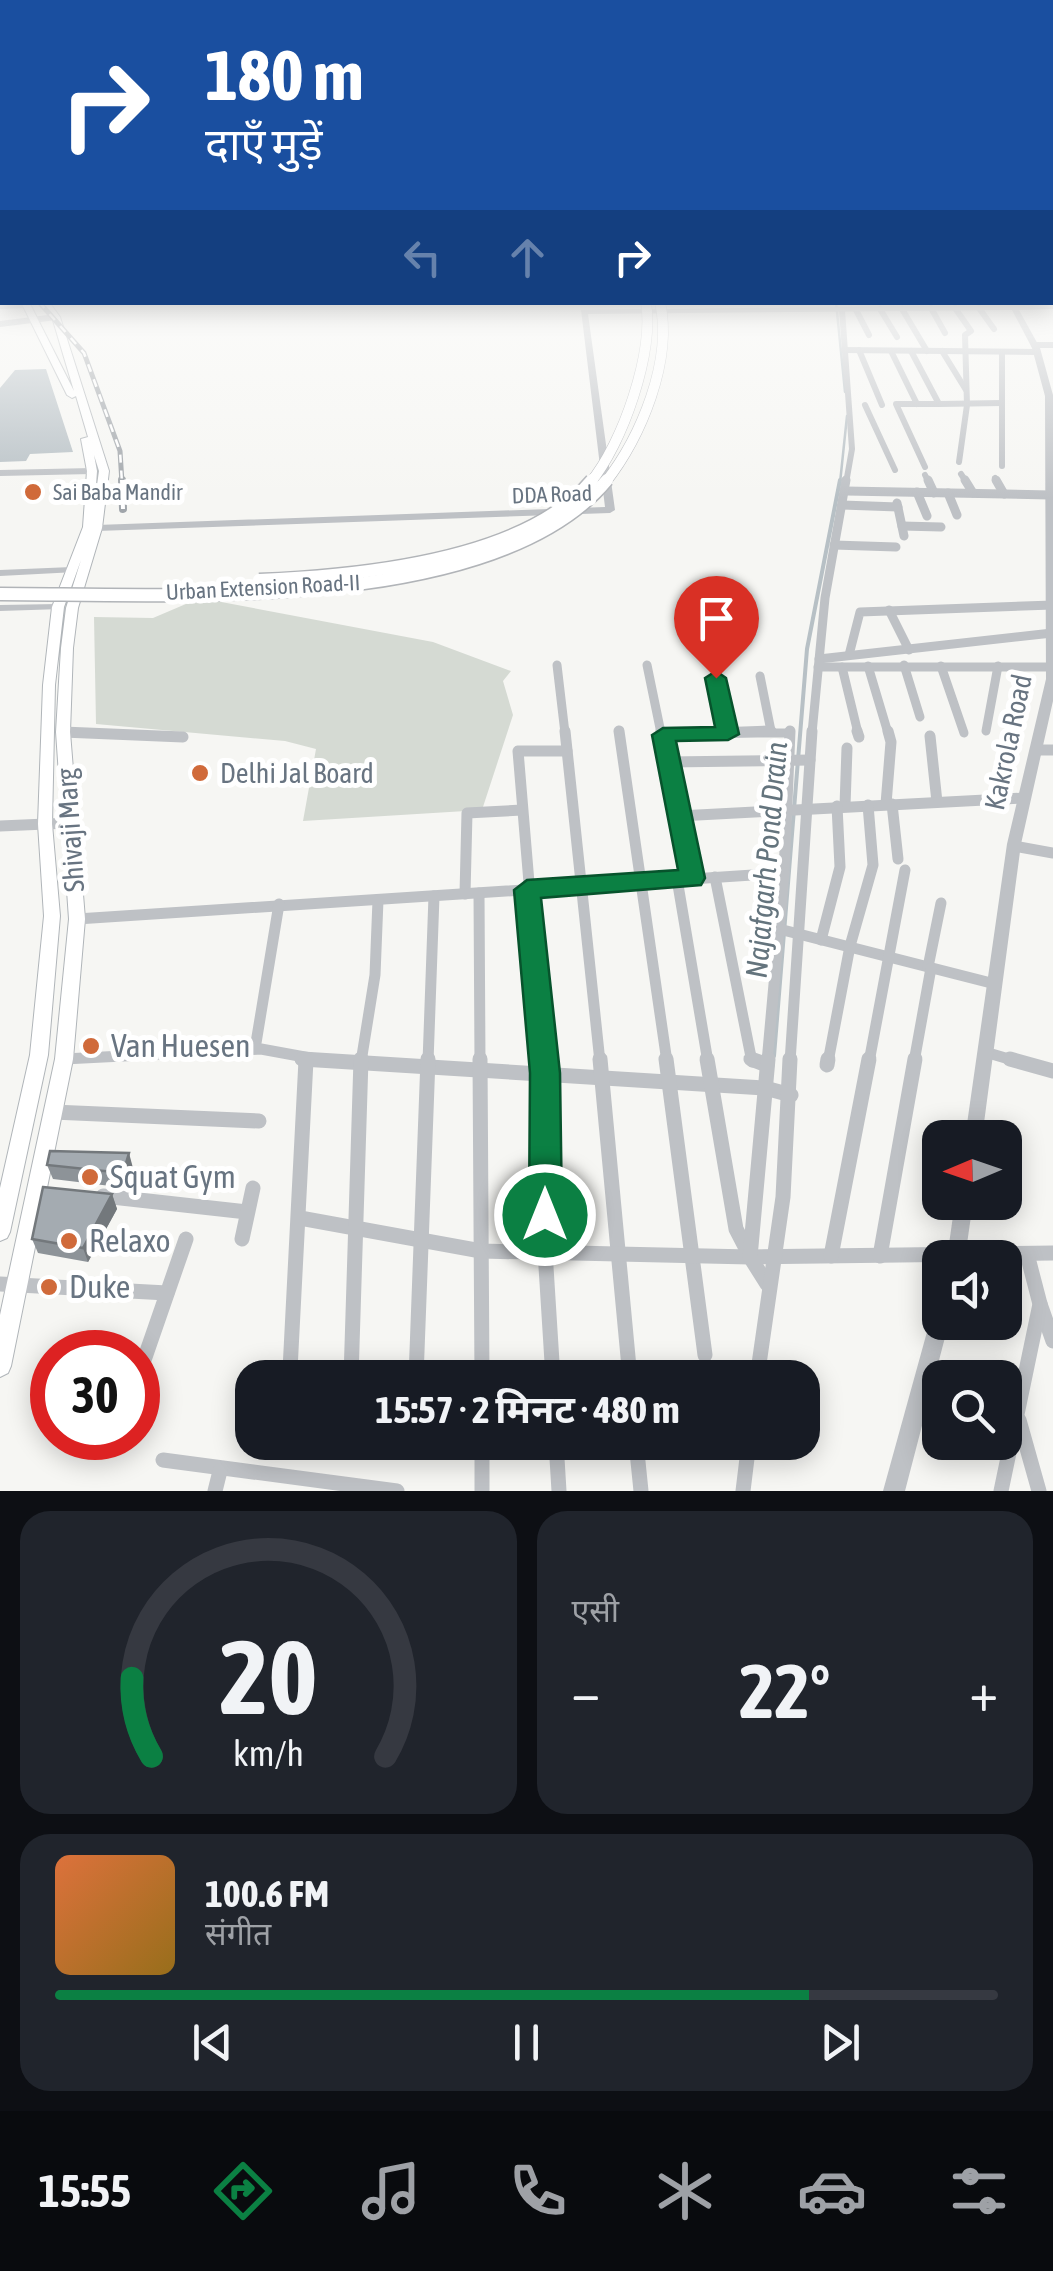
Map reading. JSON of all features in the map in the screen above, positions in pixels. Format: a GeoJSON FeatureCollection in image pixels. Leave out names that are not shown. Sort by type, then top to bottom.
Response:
{"type":"FeatureCollection","features":[{"type":"Feature","properties":{"kind":"highway","name":"Urban Extension Road-II"},"geometry":{"type":"LineString","coordinates":[[0,584],[275,580],[347,574],[442,556],[518,530],[575,498],[608,460],[643,361]]}},
{"type":"Feature","properties":{"kind":"highway","name":"Urban Extension Road-II"},"geometry":{"type":"LineString","coordinates":[[0,594],[348,585],[456,564],[540,533],[581,508],[624,461],[645,411],[659,361]]}},
{"type":"Feature","properties":{"kind":"main road","name":"Shivaji Marg"},"geometry":{"type":"LineString","coordinates":[[0,1232],[39,1055],[52,916],[46,824],[49,684],[58,608],[88,527],[92,471],[68,380],[55,361]]}},
{"type":"Feature","properties":{"kind":"main road","name":"Shivaji Marg"},"geometry":{"type":"LineString","coordinates":[[0,1366],[9,1283],[37,1189],[64,1059],[77,919],[63,732],[72,608],[100,528],[104,472],[69,361]]}},
{"type":"Feature","properties":{"kind":"street","name":"DDA Road"},"geometry":{"type":"LineString","coordinates":[[100,528],[605,512],[612,506],[589,361]]}},
{"type":"Feature","properties":{"kind":"street"},"geometry":{"type":"LineString","coordinates":[[847,361],[858,405],[895,470]]}},
{"type":"Feature","properties":{"kind":"street"},"geometry":{"type":"LineString","coordinates":[[866,361],[882,405]]}},
{"type":"Feature","properties":{"kind":"street"},"geometry":{"type":"LineString","coordinates":[[896,361],[917,404]]}},
{"type":"Feature","properties":{"kind":"street"},"geometry":{"type":"LineString","coordinates":[[916,361],[938,404]]}},
{"type":"Feature","properties":{"kind":"street"},"geometry":{"type":"LineString","coordinates":[[948,361],[966,391]]}},
{"type":"Feature","properties":{"kind":"street"},"geometry":{"type":"LineString","coordinates":[[959,462],[968,361]]}},
{"type":"Feature","properties":{"kind":"street"},"geometry":{"type":"LineString","coordinates":[[1002,361],[1002,466]]}},
{"type":"Feature","properties":{"kind":"street","name":"Kakrola Road"},"geometry":{"type":"LineString","coordinates":[[976,1120],[1014,846],[1050,702],[1050,392],[1040,361]]}},
{"type":"Feature","properties":{"kind":"street"},"geometry":{"type":"LineString","coordinates":[[858,405],[1002,403]]}},
{"type":"Feature","properties":{"kind":"street"},"geometry":{"type":"LineString","coordinates":[[896,404],[934,493]]}},
{"type":"Feature","properties":{"kind":"street"},"geometry":{"type":"LineString","coordinates":[[758,1360],[772,1257],[777,1091],[799,759],[858,405]]}},
{"type":"Feature","properties":{"kind":"street"},"geometry":{"type":"LineString","coordinates":[[0,473],[92,471]]}},
{"type":"Feature","properties":{"kind":"street"},"geometry":{"type":"LineString","coordinates":[[961,474],[972,494]]}},
{"type":"Feature","properties":{"kind":"street"},"geometry":{"type":"LineString","coordinates":[[995,478],[1004,494]]}},
{"type":"Feature","properties":{"kind":"street"},"geometry":{"type":"LineString","coordinates":[[846,491],[1050,495]]}},
{"type":"Feature","properties":{"kind":"street"},"geometry":{"type":"LineString","coordinates":[[894,492],[903,531],[940,527]]}},
{"type":"Feature","properties":{"kind":"street"},"geometry":{"type":"LineString","coordinates":[[916,492],[927,516]]}},
{"type":"Feature","properties":{"kind":"street"},"geometry":{"type":"LineString","coordinates":[[948,493],[957,515]]}},
{"type":"Feature","properties":{"kind":"street"},"geometry":{"type":"LineString","coordinates":[[842,505],[898,507]]}},
{"type":"Feature","properties":{"kind":"street"},"geometry":{"type":"LineString","coordinates":[[834,545],[896,547]]}},
{"type":"Feature","properties":{"kind":"street"},"geometry":{"type":"LineString","coordinates":[[0,573],[72,570]]}},
{"type":"Feature","properties":{"kind":"street"},"geometry":{"type":"LineString","coordinates":[[848,656],[857,613],[1052,605]]}},
{"type":"Feature","properties":{"kind":"street"},"geometry":{"type":"LineString","coordinates":[[0,608],[58,608]]}},
{"type":"Feature","properties":{"kind":"street"},"geometry":{"type":"LineString","coordinates":[[889,610],[909,650]]}},
{"type":"Feature","properties":{"kind":"street"},"geometry":{"type":"LineString","coordinates":[[818,663],[848,656],[1052,633]]}},
{"type":"Feature","properties":{"kind":"street"},"geometry":{"type":"LineString","coordinates":[[818,663],[842,667],[1052,667]]}},
{"type":"Feature","properties":{"kind":"street"},"geometry":{"type":"LineString","coordinates":[[647,664],[679,816],[736,1229],[768,1284]]}},
{"type":"Feature","properties":{"kind":"street"},"geometry":{"type":"LineString","coordinates":[[557,665],[583,884],[628,1360]]}},
{"type":"Feature","properties":{"kind":"street"},"geometry":{"type":"LineString","coordinates":[[904,665],[920,717]]}},
{"type":"Feature","properties":{"kind":"street"},"geometry":{"type":"LineString","coordinates":[[831,1256],[860,1129],[902,865],[889,804],[890,742],[868,666]]}},
{"type":"Feature","properties":{"kind":"street"},"geometry":{"type":"LineString","coordinates":[[941,666],[964,733]]}},
{"type":"Feature","properties":{"kind":"street"},"geometry":{"type":"LineString","coordinates":[[986,731],[998,666]]}},
{"type":"Feature","properties":{"kind":"street"},"geometry":{"type":"LineString","coordinates":[[842,667],[859,737]]}},
{"type":"Feature","properties":{"kind":"street"},"geometry":{"type":"LineString","coordinates":[[760,676],[771,730]]}},
{"type":"Feature","properties":{"kind":"street"},"geometry":{"type":"LineString","coordinates":[[716,678],[728,734]]}},
{"type":"Feature","properties":{"kind":"street"},"geometry":{"type":"LineString","coordinates":[[618,730],[671,1082],[705,1356]]}},
{"type":"Feature","properties":{"kind":"street"},"geometry":{"type":"LineString","coordinates":[[663,735],[790,730],[799,759],[796,810],[784,873],[788,931],[767,1065],[777,1091],[750,1257]]}},
{"type":"Feature","properties":{"kind":"street"},"geometry":{"type":"LineString","coordinates":[[63,732],[183,737]]}},
{"type":"Feature","properties":{"kind":"street"},"geometry":{"type":"LineString","coordinates":[[930,736],[937,802]]}},
{"type":"Feature","properties":{"kind":"street"},"geometry":{"type":"LineString","coordinates":[[821,940],[840,867],[847,748]]}},
{"type":"Feature","properties":{"kind":"street"},"geometry":{"type":"LineString","coordinates":[[552,1360],[546,1251],[545,1073],[518,749],[567,751]]}},
{"type":"Feature","properties":{"kind":"street"},"geometry":{"type":"LineString","coordinates":[[1036,750],[1053,750]]}},
{"type":"Feature","properties":{"kind":"street"},"geometry":{"type":"LineString","coordinates":[[668,762],[799,759]]}},
{"type":"Feature","properties":{"kind":"street"},"geometry":{"type":"LineString","coordinates":[[679,816],[1024,798]]}},
{"type":"Feature","properties":{"kind":"street"},"geometry":{"type":"LineString","coordinates":[[827,1065],[850,946],[873,866],[868,805]]}},
{"type":"Feature","properties":{"kind":"street"},"geometry":{"type":"LineString","coordinates":[[482,1360],[480,1068],[467,814],[522,810]]}},
{"type":"Feature","properties":{"kind":"street"},"geometry":{"type":"LineString","coordinates":[[0,826],[69,823]]}},
{"type":"Feature","properties":{"kind":"street"},"geometry":{"type":"LineString","coordinates":[[1014,846],[1053,853]]}},
{"type":"Feature","properties":{"kind":"street"},"geometry":{"type":"LineString","coordinates":[[77,919],[784,873]]}},
{"type":"Feature","properties":{"kind":"street"},"geometry":{"type":"LineString","coordinates":[[716,877],[752,1063],[767,1065]]}},
{"type":"Feature","properties":{"kind":"street"},"geometry":{"type":"LineString","coordinates":[[417,1360],[434,896]]}},
{"type":"Feature","properties":{"kind":"street"},"geometry":{"type":"LineString","coordinates":[[351,1360],[361,1062],[376,975],[378,900]]}},
{"type":"Feature","properties":{"kind":"street"},"geometry":{"type":"LineString","coordinates":[[255,1049],[280,904]]}},
{"type":"Feature","properties":{"kind":"street"},"geometry":{"type":"LineString","coordinates":[[880,1256],[941,904]]}},
{"type":"Feature","properties":{"kind":"street"},"geometry":{"type":"LineString","coordinates":[[788,931],[994,984]]}},
{"type":"Feature","properties":{"kind":"street"},"geometry":{"type":"LineString","coordinates":[[64,1059],[255,1049],[306,1060],[480,1068],[777,1091]]}},
{"type":"Feature","properties":{"kind":"street"},"geometry":{"type":"LineString","coordinates":[[985,1052],[1053,1071]]}},
{"type":"Feature","properties":{"kind":"street"},"geometry":{"type":"LineString","coordinates":[[291,1360],[306,1060]]}},
{"type":"Feature","properties":{"kind":"street"},"geometry":{"type":"LineString","coordinates":[[54,1112],[259,1121]]}},
{"type":"Feature","properties":{"kind":"street"},"geometry":{"type":"LineString","coordinates":[[242,1239],[252,1188]]}},
{"type":"Feature","properties":{"kind":"street"},"geometry":{"type":"LineString","coordinates":[[37,1189],[56,1192]]}},
{"type":"Feature","properties":{"kind":"street"},"geometry":{"type":"LineString","coordinates":[[94,1196],[247,1212]]}},
{"type":"Feature","properties":{"kind":"street"},"geometry":{"type":"LineString","coordinates":[[300,1218],[481,1250],[750,1257],[922,1256]]}},
{"type":"Feature","properties":{"kind":"street"},"geometry":{"type":"LineString","coordinates":[[154,1330],[186,1239]]}},
{"type":"Feature","properties":{"kind":"street"},"geometry":{"type":"LineString","coordinates":[[1022,1254],[1053,1254]]}},
{"type":"Feature","properties":{"kind":"street"},"geometry":{"type":"LineString","coordinates":[[1027,1254],[1053,1341]]}},
{"type":"Feature","properties":{"kind":"street"},"geometry":{"type":"LineString","coordinates":[[9,1283],[167,1293]]}},
{"type":"Feature","properties":{"kind":"street"},"geometry":{"type":"LineString","coordinates":[[1022,1390],[1040,1304]]}},
{"type":"Feature","properties":{"kind":"street"},"geometry":{"type":"LineString","coordinates":[[894,1491],[935,1340]]}},
{"type":"Feature","properties":{"kind":"street"},"geometry":{"type":"LineString","coordinates":[[1022,1432],[1039,1491]]}},
{"type":"Feature","properties":{"kind":"street"},"geometry":{"type":"LineString","coordinates":[[164,1460],[220,1471],[397,1491]]}},
{"type":"Feature","properties":{"kind":"street"},"geometry":{"type":"LineString","coordinates":[[482,1460],[482,1491]]}},
{"type":"Feature","properties":{"kind":"street"},"geometry":{"type":"LineString","coordinates":[[557,1460],[559,1491]]}},
{"type":"Feature","properties":{"kind":"street"},"geometry":{"type":"LineString","coordinates":[[638,1460],[641,1491]]}},
{"type":"Feature","properties":{"kind":"street"},"geometry":{"type":"LineString","coordinates":[[743,1491],[747,1460]]}},
{"type":"Feature","properties":{"kind":"street"},"geometry":{"type":"LineString","coordinates":[[1002,1491],[1008,1460]]}},
{"type":"Feature","properties":{"kind":"street"},"geometry":{"type":"LineString","coordinates":[[216,1491],[220,1471]]}},
{"type":"Feature","properties":{"kind":"shaded area"},"geometry":{"type":"Polygon","coordinates":[[[46,369],[73,452],[30,454],[26,461],[0,462],[0,388],[15,370],[46,369]]]}},
{"type":"Feature","properties":{"kind":"shaded area"},"geometry":{"type":"Polygon","coordinates":[[[200,598],[433,642],[511,671],[503,681],[513,715],[482,810],[303,821],[316,749],[285,741],[96,724],[94,617],[153,618],[200,598]]]}},
{"type":"Feature","properties":{"kind":"building"},"geometry":{"type":"Polygon","coordinates":[[[50,1151],[129,1153],[123,1173],[47,1165],[50,1151]]]}},
{"type":"Feature","properties":{"kind":"building"},"geometry":{"type":"Polygon","coordinates":[[[43,1187],[112,1194],[83,1248],[32,1239],[43,1187]]]}},
{"type":"Feature","properties":{"kind":"waterway","name":"Najafgarh Pond Drain"},"geometry":{"type":"LineString","coordinates":[[842,361],[845,392]]}},
{"type":"Feature","properties":{"kind":"waterway","name":"Najafgarh Pond Drain"},"geometry":{"type":"LineString","coordinates":[[840,483],[847,416]]}},
{"type":"Feature","properties":{"kind":"waterway","name":"Najafgarh Pond Drain"},"geometry":{"type":"LineString","coordinates":[[774,1056],[807,649],[840,480]]}},
{"type":"Feature","properties":{"kind":"railway"},"geometry":{"type":"LineString","coordinates":[[87,361],[120,451],[122,483]]}},
{"type":"Feature","properties":{"kind":"railway"},"geometry":{"type":"LineString","coordinates":[[122,480],[123,509]]}},
{"type":"Feature","properties":{"kind":"place","name":"Sai Baba Mandir"},"geometry":{"type":"Point","coordinates":[33,492]}},
{"type":"Feature","properties":{"kind":"place","name":"Delhi Jal Board"},"geometry":{"type":"Point","coordinates":[200,773]}},
{"type":"Feature","properties":{"kind":"place","name":"Van Huesen"},"geometry":{"type":"Point","coordinates":[91,1046]}},
{"type":"Feature","properties":{"kind":"place","name":"Squat Gym"},"geometry":{"type":"Point","coordinates":[90,1177]}},
{"type":"Feature","properties":{"kind":"place","name":"Relaxo"},"geometry":{"type":"Point","coordinates":[69,1241]}},
{"type":"Feature","properties":{"kind":"place","name":"Duke"},"geometry":{"type":"Point","coordinates":[49,1287]}},
{"type":"Feature","properties":{"kind":"route"},"geometry":{"type":"LineString","coordinates":[[545,1215],[545,1073],[527,890],[692,878],[663,735],[728,734],[716,678]]}}]}
